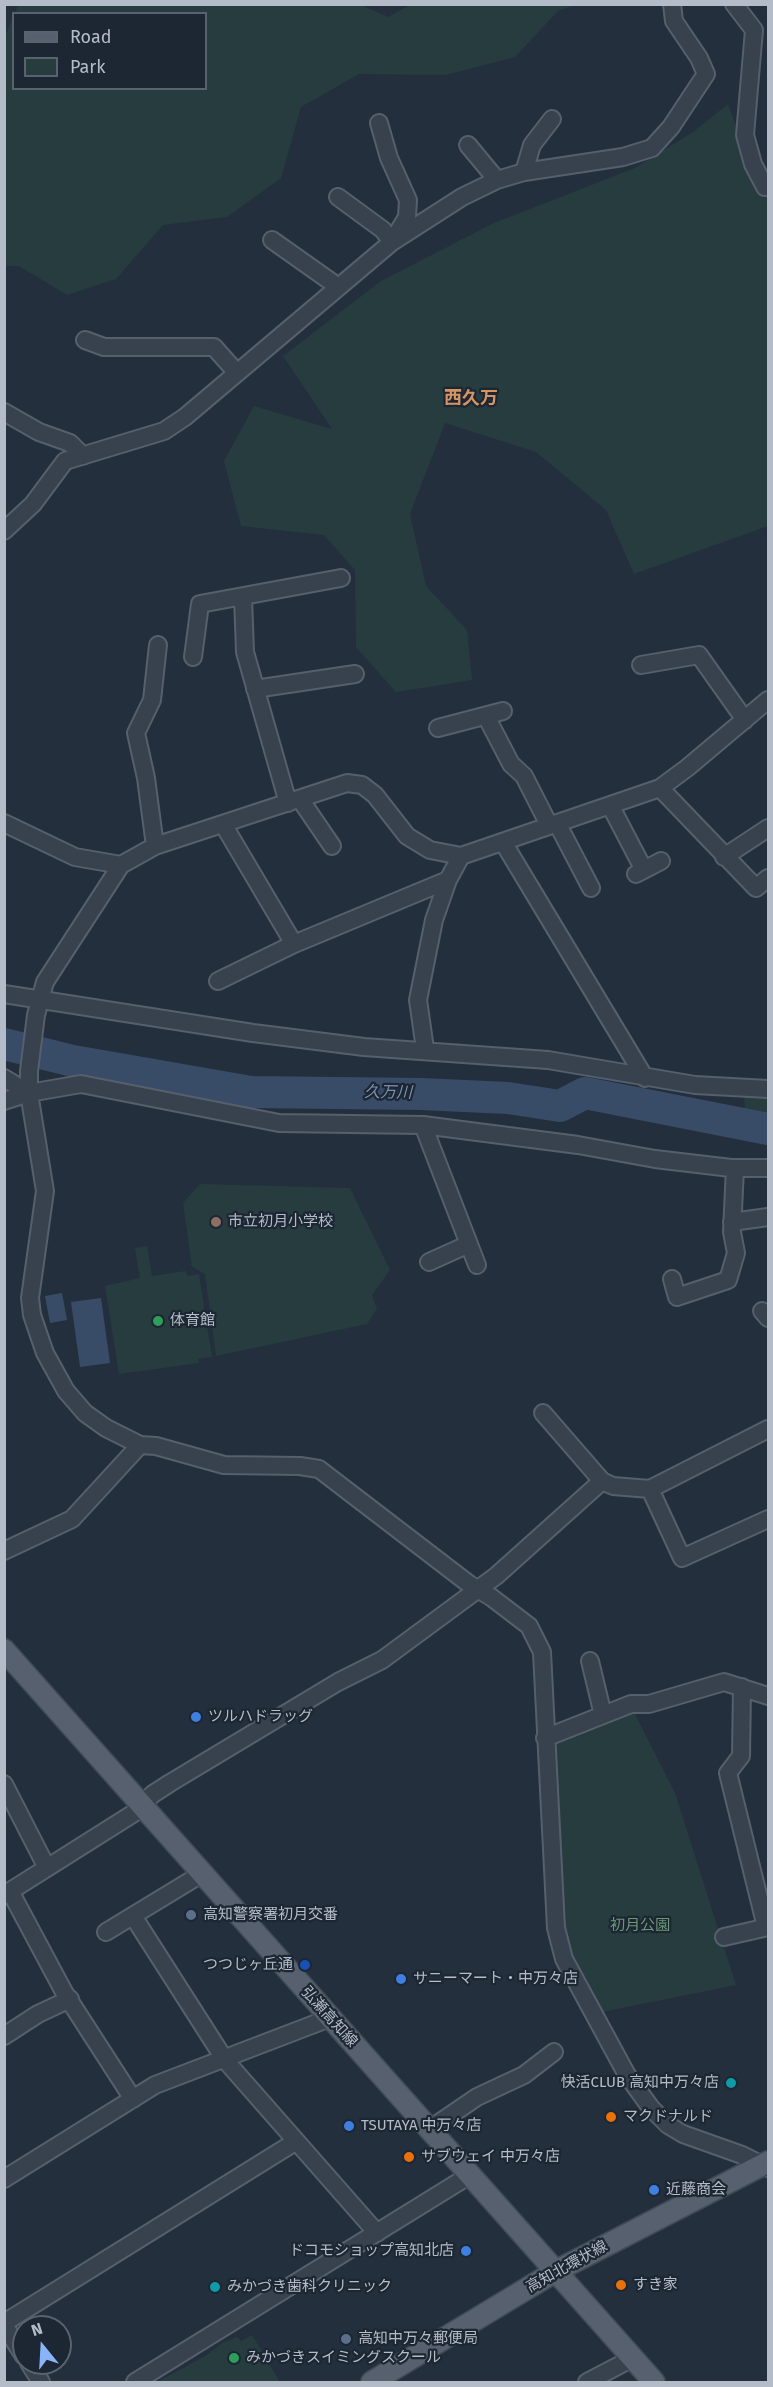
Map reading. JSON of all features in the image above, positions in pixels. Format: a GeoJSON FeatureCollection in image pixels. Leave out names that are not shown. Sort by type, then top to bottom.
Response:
{"type":"FeatureCollection","features":[{"type":"Feature","properties":{"kind":"main road","name":"弘瀬高知線"},"geometry":{"type":"LineString","coordinates":[[4,1650],[654,2382]]}},
{"type":"Feature","properties":{"kind":"main road","name":"高知北環状線"},"geometry":{"type":"LineString","coordinates":[[372,2382],[556,2271],[767,2165]]}},
{"type":"Feature","properties":{"kind":"street"},"geometry":{"type":"LineString","coordinates":[[4,531],[33,504],[66,461],[164,431],[185,417],[337,286],[392,243],[462,197],[497,180],[524,172],[622,157],[652,148],[671,127],[706,74],[699,58],[674,21],[672,4]]}},
{"type":"Feature","properties":{"kind":"street"},"geometry":{"type":"LineString","coordinates":[[734,4],[754,30],[746,135],[753,164],[765,187],[768,187]]}},
{"type":"Feature","properties":{"kind":"street"},"geometry":{"type":"LineString","coordinates":[[524,172],[532,145],[552,119]]}},
{"type":"Feature","properties":{"kind":"street"},"geometry":{"type":"LineString","coordinates":[[379,123],[389,158],[408,200],[407,217],[392,243]]}},
{"type":"Feature","properties":{"kind":"street"},"geometry":{"type":"LineString","coordinates":[[468,145],[497,180]]}},
{"type":"Feature","properties":{"kind":"street"},"geometry":{"type":"LineString","coordinates":[[338,197],[383,230],[392,243]]}},
{"type":"Feature","properties":{"kind":"street"},"geometry":{"type":"LineString","coordinates":[[272,240],[337,286]]}},
{"type":"Feature","properties":{"kind":"street"},"geometry":{"type":"LineString","coordinates":[[85,340],[104,347],[214,347],[237,373]]}},
{"type":"Feature","properties":{"kind":"street"},"geometry":{"type":"LineString","coordinates":[[4,412],[39,432],[70,443],[83,456]]}},
{"type":"Feature","properties":{"kind":"street"},"geometry":{"type":"LineString","coordinates":[[192,657],[200,604],[341,578]]}},
{"type":"Feature","properties":{"kind":"street"},"geometry":{"type":"LineString","coordinates":[[243,597],[245,652],[255,689],[294,801],[332,846]]}},
{"type":"Feature","properties":{"kind":"street"},"geometry":{"type":"LineString","coordinates":[[155,846],[146,778],[136,733],[152,700],[158,645]]}},
{"type":"Feature","properties":{"kind":"street"},"geometry":{"type":"LineString","coordinates":[[640,665],[699,655],[745,720]]}},
{"type":"Feature","properties":{"kind":"street"},"geometry":{"type":"LineString","coordinates":[[255,689],[355,674]]}},
{"type":"Feature","properties":{"kind":"street"},"geometry":{"type":"LineString","coordinates":[[767,2165],[683,2134],[668,2125],[651,2108],[627,2075],[564,1959],[556,1928],[542,1652],[529,1626],[319,1470],[300,1466],[224,1465],[156,1446],[140,1445],[106,1428],[76,1404],[50,1363],[32,1315],[30,1298],[45,1191],[30,1093],[29,1071],[38,1007],[45,982],[121,865],[155,846],[347,783],[362,785],[375,795],[407,836],[430,850],[460,856],[660,788],[768,700]]}},
{"type":"Feature","properties":{"kind":"street"},"geometry":{"type":"LineString","coordinates":[[438,728],[503,711]]}},
{"type":"Feature","properties":{"kind":"street"},"geometry":{"type":"LineString","coordinates":[[486,716],[511,764],[524,776],[591,888]]}},
{"type":"Feature","properties":{"kind":"street"},"geometry":{"type":"LineString","coordinates":[[660,788],[756,888],[768,878]]}},
{"type":"Feature","properties":{"kind":"street"},"geometry":{"type":"LineString","coordinates":[[610,805],[639,872],[662,861]]}},
{"type":"Feature","properties":{"kind":"street"},"geometry":{"type":"LineString","coordinates":[[4,823],[75,857],[121,865]]}},
{"type":"Feature","properties":{"kind":"street"},"geometry":{"type":"LineString","coordinates":[[224,824],[294,944]]}},
{"type":"Feature","properties":{"kind":"street"},"geometry":{"type":"LineString","coordinates":[[724,857],[768,828]]}},
{"type":"Feature","properties":{"kind":"street"},"geometry":{"type":"LineString","coordinates":[[503,842],[645,1078]]}},
{"type":"Feature","properties":{"kind":"street"},"geometry":{"type":"LineString","coordinates":[[425,1049],[418,1000],[434,920],[448,879],[460,856]]}},
{"type":"Feature","properties":{"kind":"street"},"geometry":{"type":"LineString","coordinates":[[218,981],[294,944],[448,879]]}},
{"type":"Feature","properties":{"kind":"street"},"geometry":{"type":"LineString","coordinates":[[4,994],[38,1007],[253,1034],[364,1047],[425,1049],[548,1060],[645,1078],[730,1089],[768,1089]]}},
{"type":"Feature","properties":{"kind":"street"},"geometry":{"type":"LineString","coordinates":[[4,1078],[30,1093]]}},
{"type":"Feature","properties":{"kind":"street"},"geometry":{"type":"LineString","coordinates":[[4,1101],[30,1093],[81,1084],[279,1123],[423,1125],[735,1168],[768,1168]]}},
{"type":"Feature","properties":{"kind":"street"},"geometry":{"type":"LineString","coordinates":[[423,1125],[477,1265]]}},
{"type":"Feature","properties":{"kind":"street"},"geometry":{"type":"LineString","coordinates":[[672,1279],[677,1297],[728,1280],[736,1253],[732,1222],[735,1168]]}},
{"type":"Feature","properties":{"kind":"street"},"geometry":{"type":"LineString","coordinates":[[732,1222],[768,1217]]}},
{"type":"Feature","properties":{"kind":"street"},"geometry":{"type":"LineString","coordinates":[[429,1262],[469,1244]]}},
{"type":"Feature","properties":{"kind":"street"},"geometry":{"type":"LineString","coordinates":[[543,1413],[602,1481],[613,1486],[650,1488],[768,1429]]}},
{"type":"Feature","properties":{"kind":"street"},"geometry":{"type":"LineString","coordinates":[[4,1551],[72,1519],[140,1445]]}},
{"type":"Feature","properties":{"kind":"street"},"geometry":{"type":"LineString","coordinates":[[133,2099],[7,1893],[142,1805],[153,1794],[282,1714],[382,1660],[480,1590],[602,1481]]}},
{"type":"Feature","properties":{"kind":"street"},"geometry":{"type":"LineString","coordinates":[[650,1488],[682,1558],[768,1519]]}},
{"type":"Feature","properties":{"kind":"street"},"geometry":{"type":"LineString","coordinates":[[590,1661],[603,1715]]}},
{"type":"Feature","properties":{"kind":"street"},"geometry":{"type":"LineString","coordinates":[[545,1738],[630,1704],[649,1704],[724,1682],[768,1696]]}},
{"type":"Feature","properties":{"kind":"street"},"geometry":{"type":"LineString","coordinates":[[724,1937],[767,1927],[728,1773],[741,1756],[742,1687]]}},
{"type":"Feature","properties":{"kind":"street"},"geometry":{"type":"LineString","coordinates":[[4,1784],[47,1868]]}},
{"type":"Feature","properties":{"kind":"street"},"geometry":{"type":"LineString","coordinates":[[106,1932],[203,1873]]}},
{"type":"Feature","properties":{"kind":"street"},"geometry":{"type":"LineString","coordinates":[[132,1916],[225,2060],[377,2233]]}},
{"type":"Feature","properties":{"kind":"street"},"geometry":{"type":"LineString","coordinates":[[4,2036],[38,2014],[70,1999]]}},
{"type":"Feature","properties":{"kind":"street"},"geometry":{"type":"LineString","coordinates":[[4,2180],[155,2085],[330,2018]]}},
{"type":"Feature","properties":{"kind":"street"},"geometry":{"type":"LineString","coordinates":[[430,2129],[477,2097],[524,2074],[554,2052]]}},
{"type":"Feature","properties":{"kind":"street"},"geometry":{"type":"LineString","coordinates":[[12,2337],[4,2324],[295,2142]]}},
{"type":"Feature","properties":{"kind":"street"},"geometry":{"type":"LineString","coordinates":[[135,2382],[470,2175]]}},
{"type":"Feature","properties":{"kind":"street"},"geometry":{"type":"LineString","coordinates":[[587,2382],[633,2358]]}},
{"type":"Feature","properties":{"kind":"green space"},"geometry":{"type":"Polygon","coordinates":[[[18,5],[361,5],[388,17],[410,5],[574,5],[558,11],[515,57],[446,75],[359,74],[301,107],[281,178],[227,217],[163,225],[116,279],[67,295],[19,266],[5,266],[4,39],[12,19],[12,90],[207,90],[207,12],[15,12],[18,5]]]}},
{"type":"Feature","properties":{"kind":"green space"},"geometry":{"type":"Polygon","coordinates":[[[728,104],[756,181],[768,197],[768,526],[634,574],[606,510],[536,452],[445,423],[410,514],[426,586],[467,630],[472,680],[396,692],[356,647],[355,570],[324,535],[241,526],[224,461],[254,406],[332,429],[283,356],[381,281],[494,223],[635,168],[693,132],[728,104]]]}},
{"type":"Feature","properties":{"kind":"green space"},"geometry":{"type":"Polygon","coordinates":[[[744,1095],[768,1095],[768,1124],[745,1109],[744,1095]]]}},
{"type":"Feature","properties":{"kind":"green space"},"geometry":{"type":"Polygon","coordinates":[[[200,1184],[350,1188],[390,1270],[372,1295],[377,1309],[367,1324],[216,1356],[205,1274],[192,1267],[183,1203],[200,1184]]]}},
{"type":"Feature","properties":{"kind":"green space","name":"体育館"},"geometry":{"type":"Polygon","coordinates":[[[147,1246],[152,1276],[186,1271],[187,1276],[199,1274],[212,1357],[198,1359],[199,1363],[119,1374],[105,1286],[140,1278],[135,1248],[147,1246]]]}},
{"type":"Feature","properties":{"kind":"green space","name":"初月公園"},"geometry":{"type":"Polygon","coordinates":[[[633,1710],[675,1793],[736,1985],[602,2012],[573,1961],[566,1937],[554,1753],[559,1738],[633,1710]]]}},
{"type":"Feature","properties":{"kind":"green space","name":"みかづきスイミングスクール"},"geometry":{"type":"Polygon","coordinates":[[[252,2335],[280,2382],[157,2382],[207,2355],[222,2343],[237,2337],[241,2341],[252,2335]]]}},
{"type":"Feature","properties":{"kind":"water"},"geometry":{"type":"Polygon","coordinates":[[[62,1293],[67,1320],[50,1323],[45,1296],[62,1293]]]}},
{"type":"Feature","properties":{"kind":"water"},"geometry":{"type":"Polygon","coordinates":[[[101,1298],[110,1363],[80,1367],[71,1302],[101,1298]]]}},
{"type":"Feature","properties":{"kind":"waterway","name":"久万川"},"geometry":{"type":"LineString","coordinates":[[4,1044],[73,1061],[251,1092],[421,1094],[508,1098],[560,1106],[585,1093],[768,1129]]}},
{"type":"Feature","properties":{"kind":"place","name":"市立初月小学校"},"geometry":{"type":"Point","coordinates":[216,1222]}},
{"type":"Feature","properties":{"kind":"place","name":"体育館"},"geometry":{"type":"Point","coordinates":[158,1321]}},
{"type":"Feature","properties":{"kind":"place","name":"ツルハドラッグ"},"geometry":{"type":"Point","coordinates":[196,1717]}},
{"type":"Feature","properties":{"kind":"place","name":"高知警察署初月交番"},"geometry":{"type":"Point","coordinates":[191,1915]}},
{"type":"Feature","properties":{"kind":"place","name":"つつじヶ丘通"},"geometry":{"type":"Point","coordinates":[305,1965]}},
{"type":"Feature","properties":{"kind":"place","name":"サニーマート・中万々店"},"geometry":{"type":"Point","coordinates":[401,1979]}},
{"type":"Feature","properties":{"kind":"place","name":"快活CLUB 高知中万々店"},"geometry":{"type":"Point","coordinates":[731,2083]}},
{"type":"Feature","properties":{"kind":"place","name":"マクドナルド"},"geometry":{"type":"Point","coordinates":[611,2117]}},
{"type":"Feature","properties":{"kind":"place","name":"TSUTAYA 中万々店"},"geometry":{"type":"Point","coordinates":[349,2126]}},
{"type":"Feature","properties":{"kind":"place","name":"サブウェイ 中万々店"},"geometry":{"type":"Point","coordinates":[409,2157]}},
{"type":"Feature","properties":{"kind":"place","name":"近藤商会"},"geometry":{"type":"Point","coordinates":[654,2190]}},
{"type":"Feature","properties":{"kind":"place","name":"ドコモショップ高知北店"},"geometry":{"type":"Point","coordinates":[466,2251]}},
{"type":"Feature","properties":{"kind":"place","name":"すき家"},"geometry":{"type":"Point","coordinates":[621,2285]}},
{"type":"Feature","properties":{"kind":"place","name":"みかづき歯科クリニック"},"geometry":{"type":"Point","coordinates":[215,2287]}},
{"type":"Feature","properties":{"kind":"place","name":"高知中万々郵便局"},"geometry":{"type":"Point","coordinates":[346,2339]}},
{"type":"Feature","properties":{"kind":"place","name":"みかづきスイミングスクール"},"geometry":{"type":"Point","coordinates":[234,2358]}},
{"type":"Feature","properties":{"kind":"district","name":"西久万"},"geometry":{"type":"Point","coordinates":[471,399]}}]}
